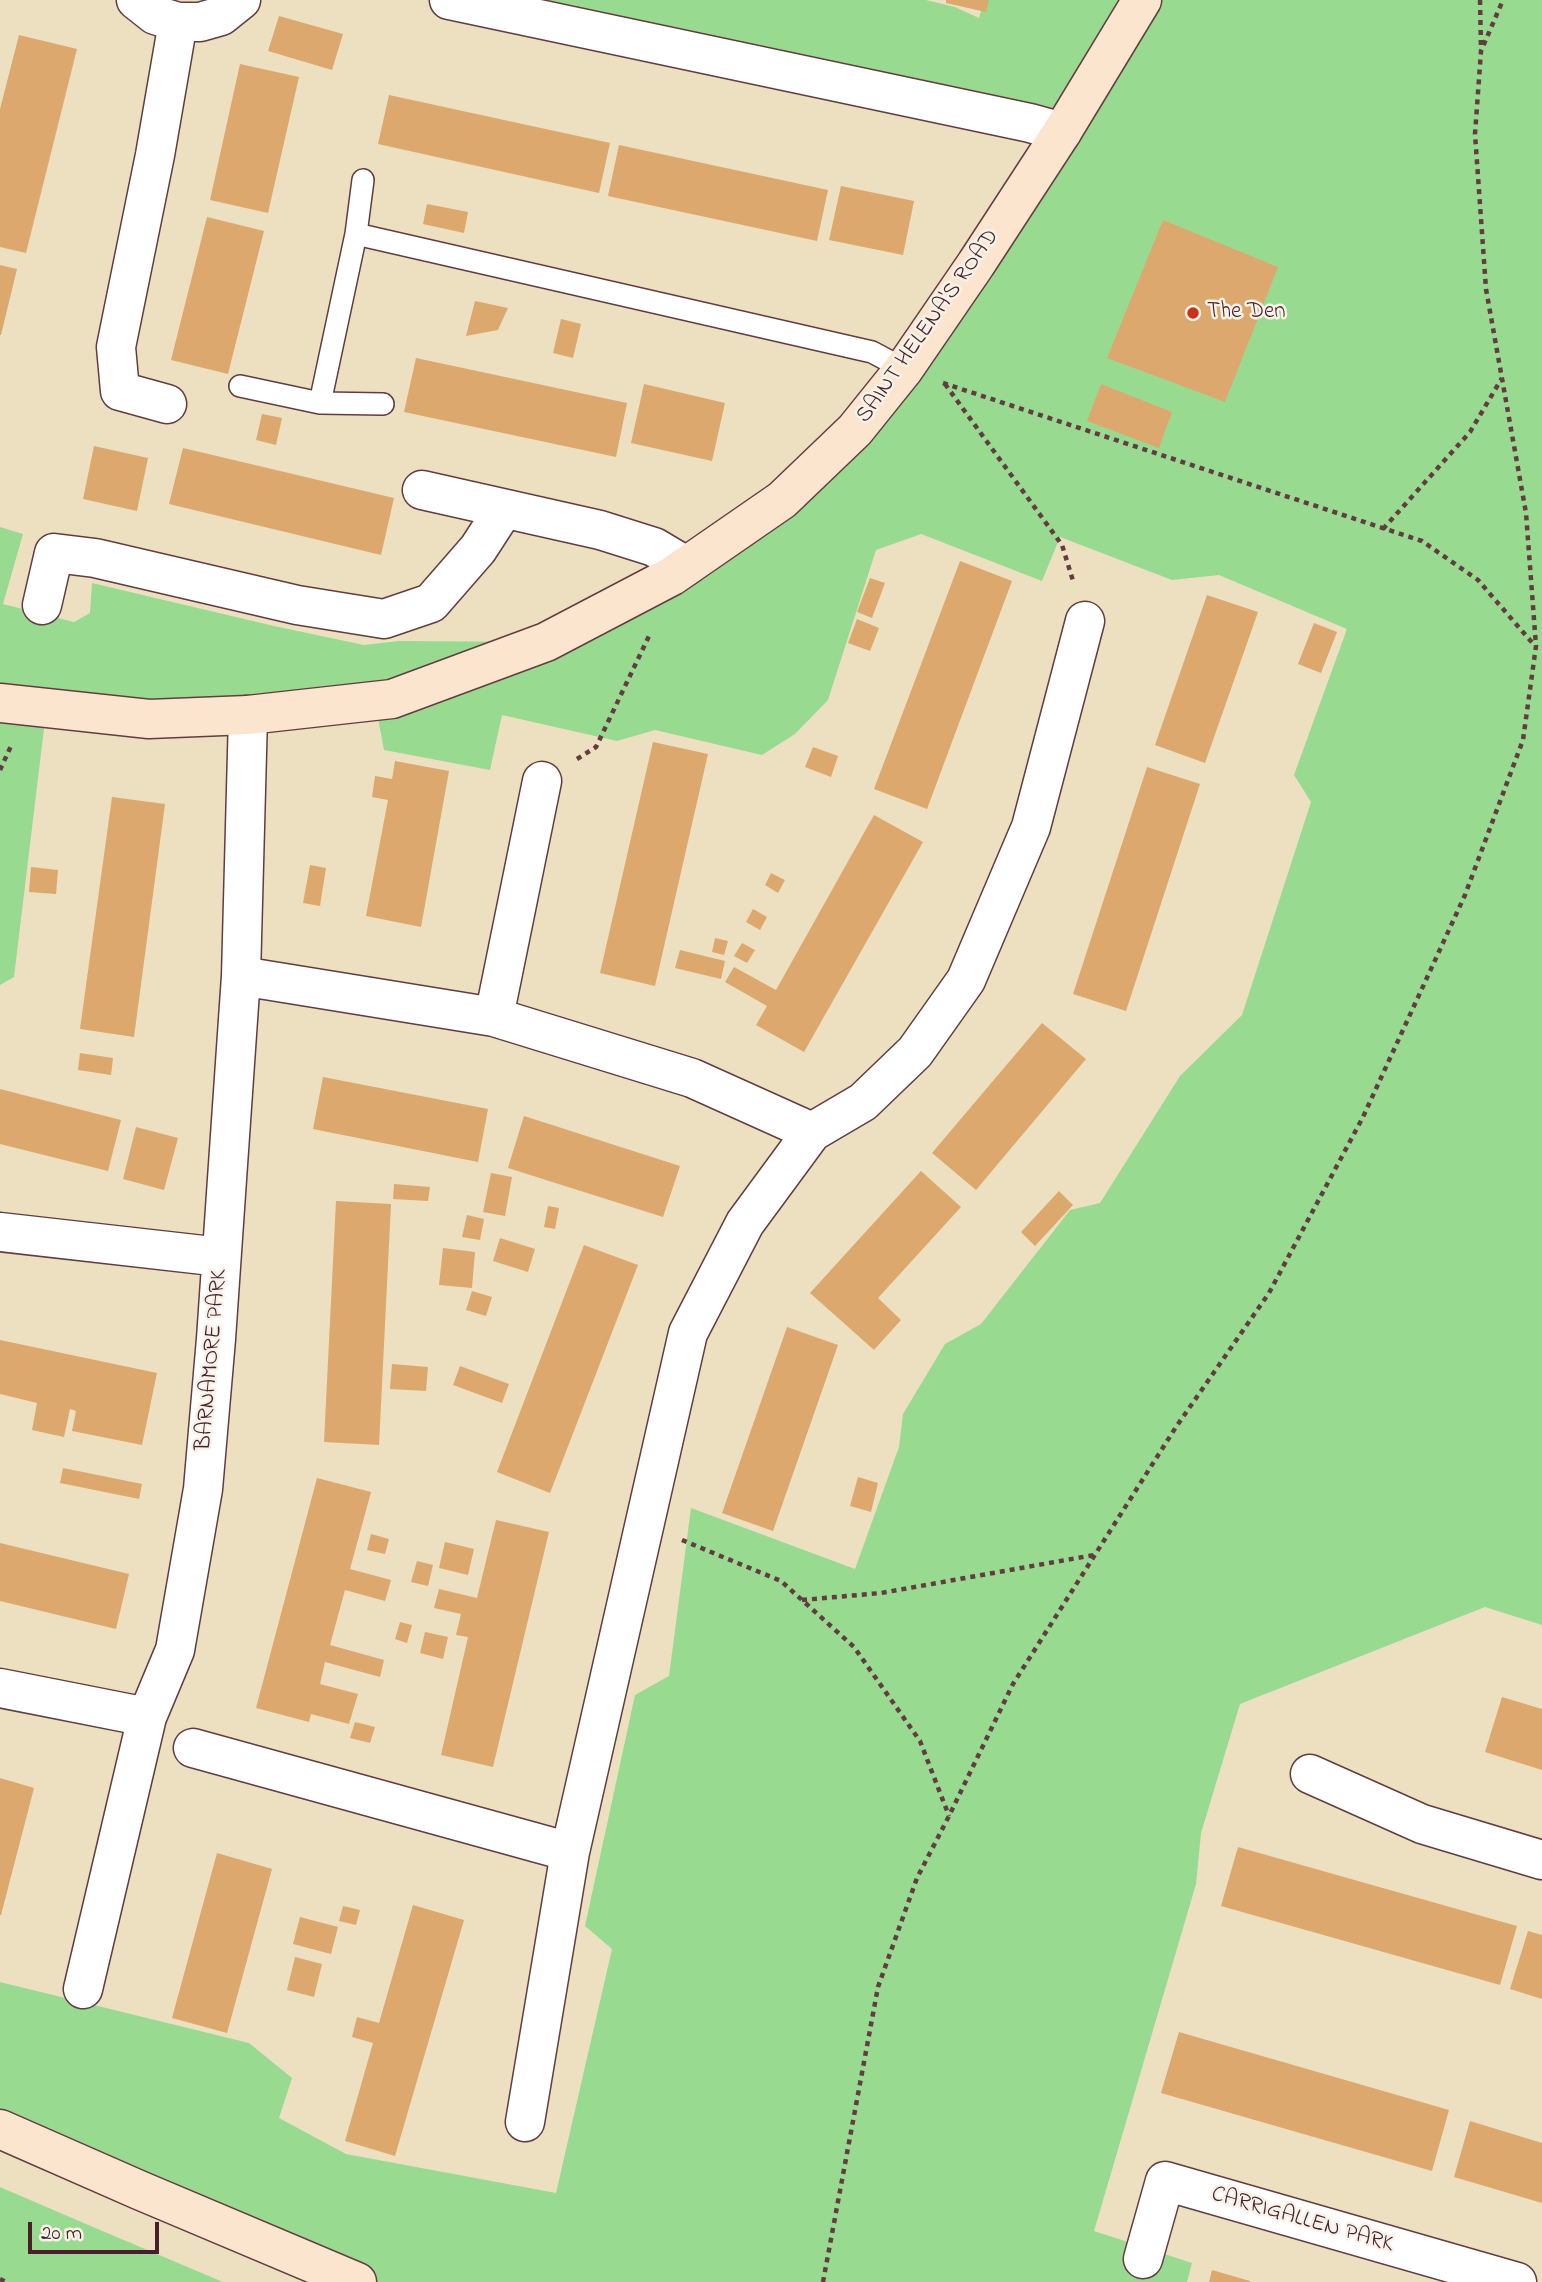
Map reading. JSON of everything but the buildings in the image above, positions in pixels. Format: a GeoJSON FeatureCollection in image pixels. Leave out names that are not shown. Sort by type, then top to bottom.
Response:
{"type":"FeatureCollection","features":[{"type":"Feature","properties":{"kind":"street"},"geometry":{"type":"LineString","coordinates":[[136,0],[155,15],[178,22],[200,22],[221,16],[241,0]]}},
{"type":"Feature","properties":{"kind":"street"},"geometry":{"type":"LineString","coordinates":[[449,0],[1062,132]]}},
{"type":"Feature","properties":{"kind":"street","name":"SAINT HELENA'S ROAD"},"geometry":{"type":"LineString","coordinates":[[0,703],[149,719],[248,715],[392,699],[546,642],[679,571],[782,500],[855,430],[904,369],[976,264],[1062,132],[1142,0]]}},
{"type":"Feature","properties":{"kind":"street"},"geometry":{"type":"LineString","coordinates":[[167,404],[120,391],[116,347],[155,155],[178,22]]}},
{"type":"Feature","properties":{"kind":"street"},"geometry":{"type":"LineString","coordinates":[[422,490],[600,530],[654,547],[679,571]]}},
{"type":"Feature","properties":{"kind":"street"},"geometry":{"type":"LineString","coordinates":[[42,605],[54,553],[95,558],[297,605],[384,619],[431,603],[478,549],[504,509]]}},
{"type":"Feature","properties":{"kind":"street"},"geometry":{"type":"LineString","coordinates":[[525,2122],[570,1852],[688,1333],[745,1223],[812,1132],[863,1102],[915,1052],[966,980],[1031,827],[1085,621]]}},
{"type":"Feature","properties":{"kind":"street","name":"BARNAMORE PARK"},"geometry":{"type":"LineString","coordinates":[[83,1989],[147,1717],[175,1650],[203,1489],[241,976],[248,715]]}},
{"type":"Feature","properties":{"kind":"street"},"geometry":{"type":"LineString","coordinates":[[494,1017],[542,781]]}},
{"type":"Feature","properties":{"kind":"street"},"geometry":{"type":"LineString","coordinates":[[241,976],[494,1017],[692,1078],[812,1132]]}},
{"type":"Feature","properties":{"kind":"street"},"geometry":{"type":"LineString","coordinates":[[0,1232],[221,1257]]}},
{"type":"Feature","properties":{"kind":"street"},"geometry":{"type":"LineString","coordinates":[[0,1688],[147,1717]]}},
{"type":"Feature","properties":{"kind":"street"},"geometry":{"type":"LineString","coordinates":[[193,1748],[570,1852]]}},
{"type":"Feature","properties":{"kind":"street"},"geometry":{"type":"LineString","coordinates":[[1310,1774],[1422,1824],[1542,1860]]}},
{"type":"Feature","properties":{"kind":"street"},"geometry":{"type":"LineString","coordinates":[[0,2129],[358,2282]]}},
{"type":"Feature","properties":{"kind":"street","name":"CARRIGALLEN PARK"},"geometry":{"type":"LineString","coordinates":[[1143,2259],[1165,2181],[1517,2282]]}},
{"type":"Feature","properties":{"kind":"lane"},"geometry":{"type":"LineString","coordinates":[[320,403],[356,234],[363,180]]}},
{"type":"Feature","properties":{"kind":"lane"},"geometry":{"type":"LineString","coordinates":[[356,234],[872,352],[904,369]]}},
{"type":"Feature","properties":{"kind":"lane"},"geometry":{"type":"LineString","coordinates":[[240,386],[320,403],[383,404]]}},
{"type":"Feature","properties":{"kind":"path"},"geometry":{"type":"LineString","coordinates":[[823,2282],[878,1987],[917,1878],[1013,1684],[1176,1427],[1269,1293],[1363,1117],[1465,895],[1523,740],[1536,646],[1527,513],[1486,289],[1475,134],[1481,51],[1480,0]]}},
{"type":"Feature","properties":{"kind":"path"},"geometry":{"type":"LineString","coordinates":[[1481,51],[1503,0]]}},
{"type":"Feature","properties":{"kind":"path"},"geometry":{"type":"LineString","coordinates":[[904,369],[1383,530],[1423,541],[1478,580],[1536,646]]}},
{"type":"Feature","properties":{"kind":"path"},"geometry":{"type":"LineString","coordinates":[[1383,530],[1470,432],[1502,377]]}},
{"type":"Feature","properties":{"kind":"path"},"geometry":{"type":"LineString","coordinates":[[944,383],[1062,545],[1085,621]]}},
{"type":"Feature","properties":{"kind":"path"},"geometry":{"type":"LineString","coordinates":[[542,781],[596,747],[679,571]]}},
{"type":"Feature","properties":{"kind":"path"},"geometry":{"type":"LineString","coordinates":[[646,1525],[781,1581],[854,1647],[920,1741],[949,1816]]}},
{"type":"Feature","properties":{"kind":"path"},"geometry":{"type":"LineString","coordinates":[[801,1600],[881,1594],[1095,1555]]}},
{"type":"Feature","properties":{"kind":"path"},"geometry":{"type":"LineString","coordinates":[[0,2279],[6,2282]]}},
{"type":"Feature","properties":{"kind":"green space"},"geometry":{"type":"Polygon","coordinates":[[[484,0],[926,0],[955,7],[979,18],[984,0],[1124,0],[1047,125],[484,0]]]}},
{"type":"Feature","properties":{"kind":"green space"},"geometry":{"type":"Polygon","coordinates":[[[1143,0],[1542,0],[1542,1625],[1485,1607],[1240,1704],[1201,1833],[1196,1884],[1094,2231],[1192,2263],[1187,2282],[361,2282],[0,2128],[0,1982],[249,2043],[292,2078],[279,2118],[346,2154],[556,2193],[612,1949],[585,1926],[635,1695],[669,1676],[691,1508],[855,1569],[899,1447],[903,1414],[945,1344],[981,1324],[1070,1210],[1100,1203],[1180,1076],[1242,1015],[1311,802],[1294,775],[1347,629],[1219,575],[1172,580],[1060,537],[1042,581],[921,534],[876,550],[828,700],[795,734],[762,755],[655,730],[617,741],[502,715],[490,770],[384,750],[375,702],[546,643],[856,431],[1143,0]]]}},
{"type":"Feature","properties":{"kind":"green space"},"geometry":{"type":"Polygon","coordinates":[[[0,527],[23,534],[3,604],[74,622],[90,613],[92,583],[364,645],[399,641],[543,642],[374,700],[0,701],[0,527]]]}},
{"type":"Feature","properties":{"kind":"green space"},"geometry":{"type":"Polygon","coordinates":[[[0,706],[46,712],[14,977],[0,985],[0,706]]]}},
{"type":"Feature","properties":{"kind":"green space"},"geometry":{"type":"Polygon","coordinates":[[[0,2187],[93,2227],[223,2282],[0,2282],[0,2187]]]}},
{"type":"Feature","properties":{"kind":"place","name":"The Den"},"geometry":{"type":"Point","coordinates":[1193,313]}}]}
